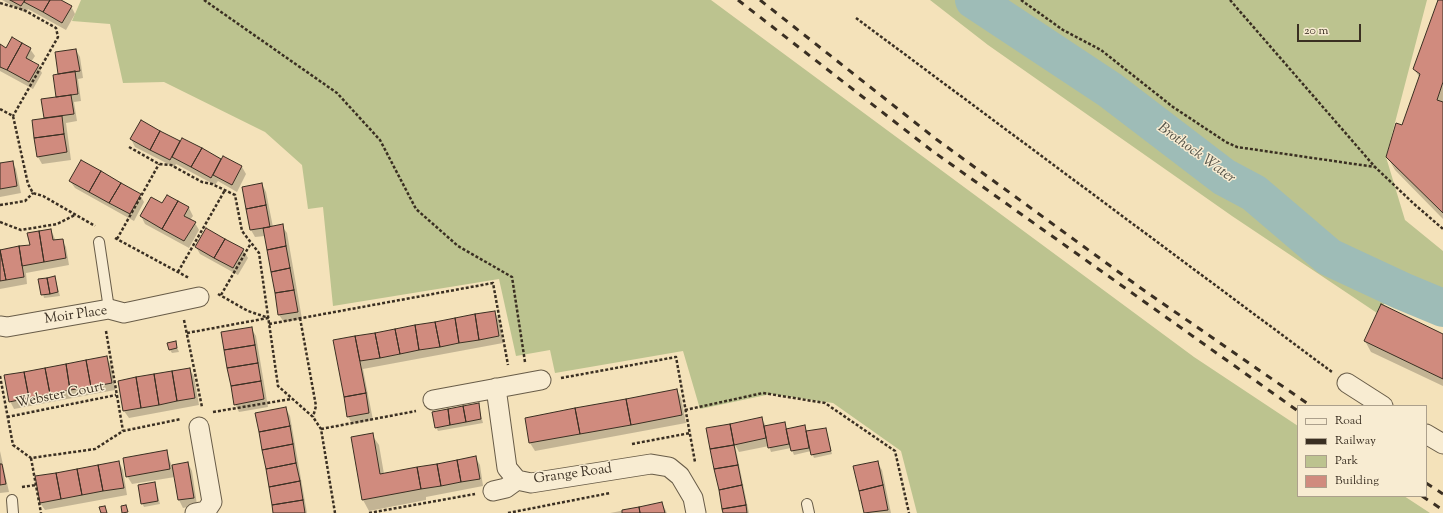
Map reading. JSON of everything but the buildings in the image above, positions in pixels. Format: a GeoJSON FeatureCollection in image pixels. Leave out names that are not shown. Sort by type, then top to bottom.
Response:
{"type":"FeatureCollection","features":[{"type":"Feature","properties":{"kind":"street","name":"Moir Place"},"geometry":{"type":"LineString","coordinates":[[0,326],[7,327],[106,309],[124,313],[207,295]]}},
{"type":"Feature","properties":{"kind":"street"},"geometry":{"type":"LineString","coordinates":[[1347,383],[1381,405]]}},
{"type":"Feature","properties":{"kind":"street"},"geometry":{"type":"LineString","coordinates":[[433,400],[519,384]]}},
{"type":"Feature","properties":{"kind":"street","name":"Grange Road"},"geometry":{"type":"LineString","coordinates":[[519,384],[507,468],[517,480],[531,483],[651,464],[669,467],[680,476],[694,505]]}},
{"type":"Feature","properties":{"kind":"street"},"geometry":{"type":"LineString","coordinates":[[196,513],[206,511],[212,502],[201,421]]}},
{"type":"Feature","properties":{"kind":"street"},"geometry":{"type":"LineString","coordinates":[[1427,435],[1443,444]]}},
{"type":"Feature","properties":{"kind":"street"},"geometry":{"type":"LineString","coordinates":[[493,491],[506,488],[517,480]]}},
{"type":"Feature","properties":{"kind":"lane"},"geometry":{"type":"LineString","coordinates":[[99,242],[106,309]]}},
{"type":"Feature","properties":{"kind":"lane"},"geometry":{"type":"LineString","coordinates":[[12,500],[13,513]]}},
{"type":"Feature","properties":{"kind":"path"},"geometry":{"type":"LineString","coordinates":[[204,0],[337,93],[380,140],[416,209],[458,246],[512,277],[519,384]]}},
{"type":"Feature","properties":{"kind":"path"},"geometry":{"type":"LineString","coordinates":[[1021,0],[1063,30],[1101,50],[1172,107],[1226,142],[1238,147],[1376,167]]}},
{"type":"Feature","properties":{"kind":"path"},"geometry":{"type":"LineString","coordinates":[[1230,0],[1376,167],[1413,203],[1443,229]]}},
{"type":"Feature","properties":{"kind":"path"},"geometry":{"type":"LineString","coordinates":[[0,3],[24,10],[56,28],[58,37],[13,116],[28,184],[33,193],[43,196],[98,228]]}},
{"type":"Feature","properties":{"kind":"path"},"geometry":{"type":"LineString","coordinates":[[856,18],[1347,383]]}},
{"type":"Feature","properties":{"kind":"path"},"geometry":{"type":"LineString","coordinates":[[0,109],[13,116]]}},
{"type":"Feature","properties":{"kind":"path"},"geometry":{"type":"LineString","coordinates":[[129,147],[159,164],[171,165],[202,182],[212,184],[235,195],[242,231],[259,253],[278,386],[313,417],[321,429],[335,513]]}},
{"type":"Feature","properties":{"kind":"path"},"geometry":{"type":"LineString","coordinates":[[117,239],[159,164]]}},
{"type":"Feature","properties":{"kind":"path"},"geometry":{"type":"LineString","coordinates":[[178,272],[225,190]]}},
{"type":"Feature","properties":{"kind":"path"},"geometry":{"type":"LineString","coordinates":[[0,205],[25,201],[33,193]]}},
{"type":"Feature","properties":{"kind":"path"},"geometry":{"type":"LineString","coordinates":[[0,222],[21,230],[58,224],[75,215]]}},
{"type":"Feature","properties":{"kind":"path"},"geometry":{"type":"LineString","coordinates":[[110,235],[191,279]]}},
{"type":"Feature","properties":{"kind":"path"},"geometry":{"type":"LineString","coordinates":[[221,296],[251,243]]}},
{"type":"Feature","properties":{"kind":"path"},"geometry":{"type":"LineString","coordinates":[[269,324],[493,282],[519,384]]}},
{"type":"Feature","properties":{"kind":"path"},"geometry":{"type":"LineString","coordinates":[[207,295],[221,296],[248,311],[268,318]]}},
{"type":"Feature","properties":{"kind":"path"},"geometry":{"type":"LineString","coordinates":[[180,301],[187,333],[201,421]]}},
{"type":"Feature","properties":{"kind":"path"},"geometry":{"type":"LineString","coordinates":[[106,309],[116,395],[123,431]]}},
{"type":"Feature","properties":{"kind":"path"},"geometry":{"type":"LineString","coordinates":[[187,333],[268,318]]}},
{"type":"Feature","properties":{"kind":"path"},"geometry":{"type":"LineString","coordinates":[[300,318],[316,406],[313,417]]}},
{"type":"Feature","properties":{"kind":"path"},"geometry":{"type":"LineString","coordinates":[[519,384],[676,357],[699,484],[694,505]]}},
{"type":"Feature","properties":{"kind":"path","name":"Webster Court"},"geometry":{"type":"LineString","coordinates":[[0,376],[13,445],[31,458]]}},
{"type":"Feature","properties":{"kind":"path"},"geometry":{"type":"LineString","coordinates":[[686,410],[764,393],[825,403],[895,451],[909,513]]}},
{"type":"Feature","properties":{"kind":"path","name":"Webster Court"},"geometry":{"type":"LineString","coordinates":[[7,417],[116,395]]}},
{"type":"Feature","properties":{"kind":"path"},"geometry":{"type":"LineString","coordinates":[[41,513],[31,458],[95,449],[123,431],[201,421],[291,399]]}},
{"type":"Feature","properties":{"kind":"path"},"geometry":{"type":"LineString","coordinates":[[321,429],[414,413],[433,400]]}},
{"type":"Feature","properties":{"kind":"path"},"geometry":{"type":"LineString","coordinates":[[369,513],[493,491]]}},
{"type":"Feature","properties":{"kind":"path"},"geometry":{"type":"LineString","coordinates":[[510,513],[618,491]]}},
{"type":"Feature","properties":{"kind":"green space"},"geometry":{"type":"Polygon","coordinates":[[[81,0],[711,0],[1194,357],[1297,425],[1297,497],[1406,497],[1430,513],[917,513],[901,451],[833,403],[771,394],[700,409],[683,351],[555,373],[550,350],[516,356],[499,279],[333,306],[323,207],[308,209],[302,165],[265,132],[164,82],[123,83],[110,24],[72,21],[81,0]]]}},
{"type":"Feature","properties":{"kind":"green space"},"geometry":{"type":"Polygon","coordinates":[[[930,0],[1427,0],[1386,157],[1405,220],[1443,251],[1443,323],[1388,299],[1377,313],[1232,216],[988,45],[930,0]]]}},
{"type":"Feature","properties":{"kind":"waterway","name":"Brothock Water"},"geometry":{"type":"LineString","coordinates":[[974,0],[1110,90],[1224,177],[1254,193],[1329,257],[1402,291],[1443,308]]}},
{"type":"Feature","properties":{"kind":"railway"},"geometry":{"type":"LineString","coordinates":[[738,0],[931,150],[1297,410]]}},
{"type":"Feature","properties":{"kind":"railway"},"geometry":{"type":"LineString","coordinates":[[760,0],[936,139],[1142,289],[1310,405]]}},
{"type":"Feature","properties":{"kind":"railway"},"geometry":{"type":"LineString","coordinates":[[1427,484],[1443,494]]}},
{"type":"Feature","properties":{"kind":"railway"},"geometry":{"type":"LineString","coordinates":[[1424,497],[1443,510]]}}]}
